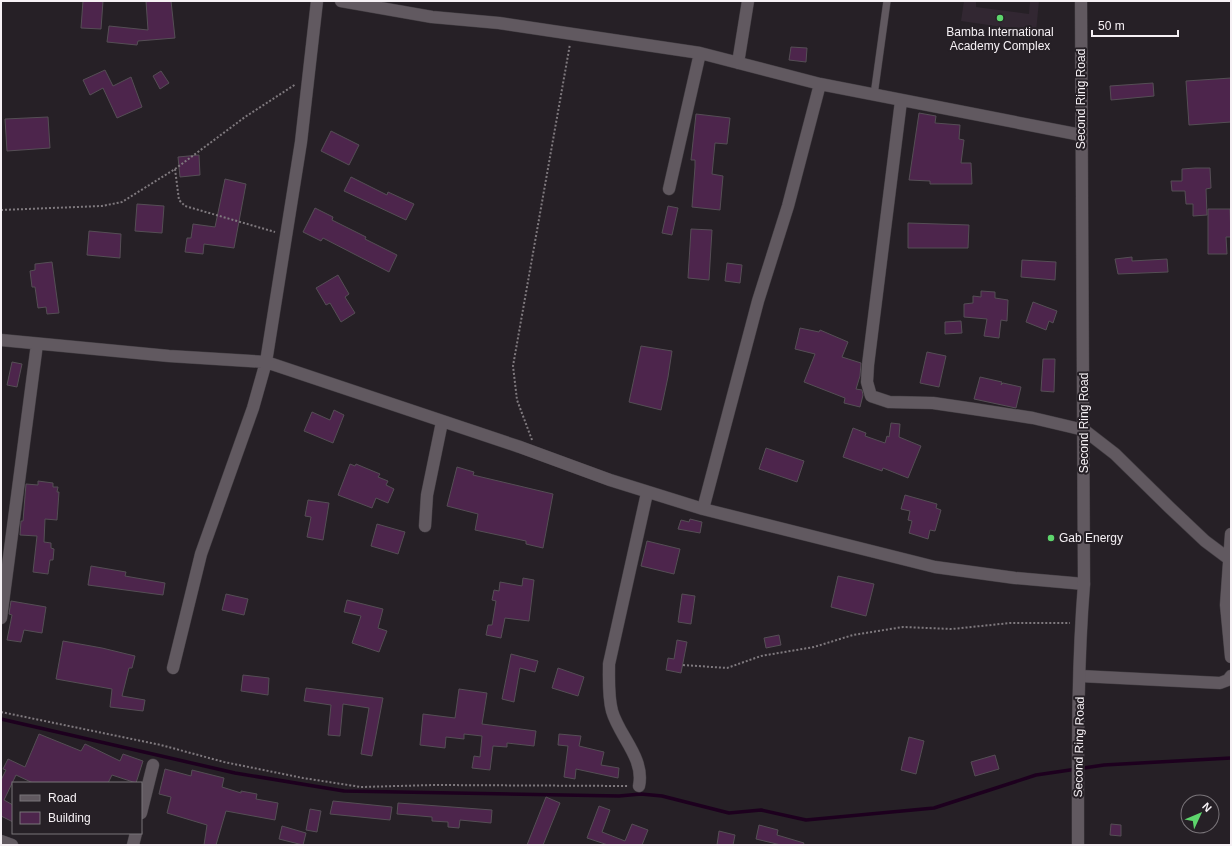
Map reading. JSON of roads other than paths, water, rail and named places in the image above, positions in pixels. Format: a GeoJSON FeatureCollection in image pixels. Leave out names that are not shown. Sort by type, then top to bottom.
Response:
{"type":"FeatureCollection","features":[{"type":"Feature","properties":{"kind":"street"},"geometry":{"type":"LineString","coordinates":[[173,668],[202,554],[253,408],[266,362],[309,76],[317,1]]}},
{"type":"Feature","properties":{"kind":"street"},"geometry":{"type":"LineString","coordinates":[[341,1],[432,17],[499,23],[700,53],[820,84],[1081,135]]}},
{"type":"Feature","properties":{"kind":"street"},"geometry":{"type":"LineString","coordinates":[[738,63],[748,1]]}},
{"type":"Feature","properties":{"kind":"street","name":"Second Ring Road"},"geometry":{"type":"LineString","coordinates":[[1078,845],[1077,764],[1081,623],[1084,584],[1080,1]]}},
{"type":"Feature","properties":{"kind":"street"},"geometry":{"type":"LineString","coordinates":[[669,189],[700,53]]}},
{"type":"Feature","properties":{"kind":"street"},"geometry":{"type":"LineString","coordinates":[[703,509],[758,301],[788,206],[820,84]]}},
{"type":"Feature","properties":{"kind":"street"},"geometry":{"type":"LineString","coordinates":[[901,101],[868,365],[867,382],[871,396],[889,402],[933,403],[1033,418],[1084,430],[1115,454],[1168,507],[1205,541],[1229,559]]}},
{"type":"Feature","properties":{"kind":"street"},"geometry":{"type":"LineString","coordinates":[[1,340],[169,356],[266,362],[647,493],[703,509],[935,567],[1015,578],[1084,584]]}},
{"type":"Feature","properties":{"kind":"street"},"geometry":{"type":"LineString","coordinates":[[1,618],[37,344]]}},
{"type":"Feature","properties":{"kind":"street"},"geometry":{"type":"LineString","coordinates":[[425,526],[427,495],[442,422]]}},
{"type":"Feature","properties":{"kind":"street"},"geometry":{"type":"LineString","coordinates":[[639,786],[641,777],[635,760],[612,712],[609,664],[647,493]]}},
{"type":"Feature","properties":{"kind":"street"},"geometry":{"type":"LineString","coordinates":[[1231,534],[1226,605],[1231,657]]}},
{"type":"Feature","properties":{"kind":"street"},"geometry":{"type":"LineString","coordinates":[[1080,676],[1220,683],[1228,680],[1231,676]]}},
{"type":"Feature","properties":{"kind":"street"},"geometry":{"type":"LineString","coordinates":[[142,809],[153,765]]}},
{"type":"Feature","properties":{"kind":"street"},"geometry":{"type":"LineString","coordinates":[[133,845],[136,834]]}},
{"type":"Feature","properties":{"kind":"street"},"geometry":{"type":"LineString","coordinates":[[1,841],[12,845]]}},
{"type":"Feature","properties":{"kind":"lane"},"geometry":{"type":"LineString","coordinates":[[874,95],[887,1]]}},
{"type":"Feature","properties":{"kind":"waterway"},"geometry":{"type":"LineString","coordinates":[[1,719],[235,773],[344,791],[619,796],[641,794],[662,796],[729,813],[761,810],[806,820],[934,808],[1036,775],[1104,765],[1231,758]]}},
{"type":"Feature","properties":{"kind":"place","name":"Bamba International Academy Complex"},"geometry":{"type":"Point","coordinates":[1000,18]}},
{"type":"Feature","properties":{"kind":"place","name":"Gab Energy"},"geometry":{"type":"Point","coordinates":[1051,538]}}]}
